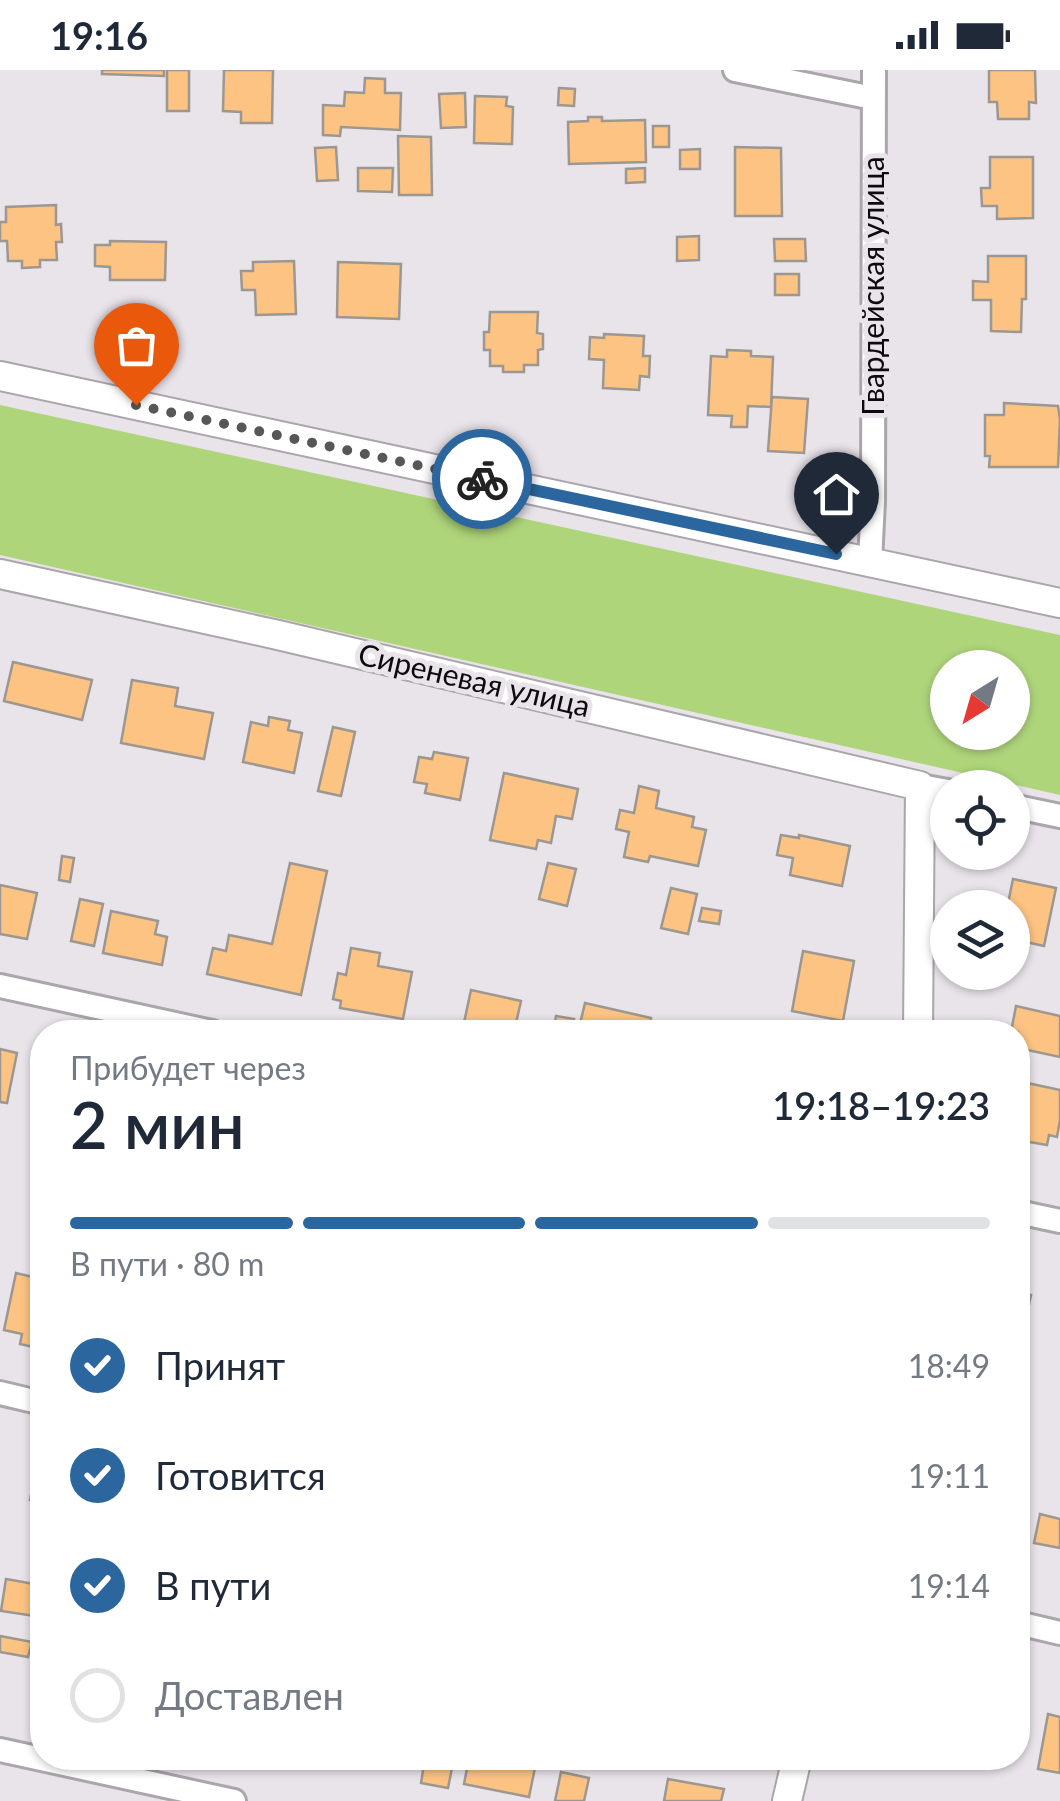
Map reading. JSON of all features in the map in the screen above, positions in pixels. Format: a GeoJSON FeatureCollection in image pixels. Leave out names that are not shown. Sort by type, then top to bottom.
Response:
{"type":"FeatureCollection","features":[{"type":"Feature","properties":{"kind":"street"},"geometry":{"type":"LineString","coordinates":[[735,70],[874,98]]}},
{"type":"Feature","properties":{"kind":"street","name":"Гвардейская улица"},"geometry":{"type":"LineString","coordinates":[[870,562],[874,70]]}},
{"type":"Feature","properties":{"kind":"street"},"geometry":{"type":"LineString","coordinates":[[0,376],[1060,604]]}},
{"type":"Feature","properties":{"kind":"street","name":"Сиреневая улица"},"geometry":{"type":"LineString","coordinates":[[0,574],[930,788]]}},
{"type":"Feature","properties":{"kind":"street"},"geometry":{"type":"LineString","coordinates":[[918,1020],[918,828],[930,799]]}},
{"type":"Feature","properties":{"kind":"street"},"geometry":{"type":"LineString","coordinates":[[1030,810],[1060,816]]}},
{"type":"Feature","properties":{"kind":"street"},"geometry":{"type":"LineString","coordinates":[[0,986],[157,1020]]}},
{"type":"Feature","properties":{"kind":"street"},"geometry":{"type":"LineString","coordinates":[[1030,1215],[1060,1221]]}},
{"type":"Feature","properties":{"kind":"street"},"geometry":{"type":"LineString","coordinates":[[0,1393],[30,1400]]}},
{"type":"Feature","properties":{"kind":"street"},"geometry":{"type":"LineString","coordinates":[[1030,1627],[1060,1633]]}},
{"type":"Feature","properties":{"kind":"street"},"geometry":{"type":"LineString","coordinates":[[0,1750],[30,1757]]}},
{"type":"Feature","properties":{"kind":"street"},"geometry":{"type":"LineString","coordinates":[[92,1770],[234,1801]]}},
{"type":"Feature","properties":{"kind":"street"},"geometry":{"type":"LineString","coordinates":[[787,1801],[794,1770]]}},
{"type":"Feature","properties":{"kind":"green space"},"geometry":{"type":"Polygon","coordinates":[[[0,405],[1060,635],[1060,795],[1030,788],[1030,770],[950,770],[0,555],[0,405]]]}},
{"type":"Feature","properties":{"kind":"building"},"geometry":{"type":"Polygon","coordinates":[[[102,70],[164,70],[164,76],[102,74],[102,70]]]}},
{"type":"Feature","properties":{"kind":"building"},"geometry":{"type":"Polygon","coordinates":[[[167,70],[189,70],[189,111],[167,111],[167,70]]]}},
{"type":"Feature","properties":{"kind":"building"},"geometry":{"type":"Polygon","coordinates":[[[224,70],[273,70],[272,123],[241,123],[241,112],[223,111],[224,70]]]}},
{"type":"Feature","properties":{"kind":"building"},"geometry":{"type":"Polygon","coordinates":[[[989,70],[1035,70],[1036,103],[1029,102],[1029,119],[998,119],[997,102],[989,102],[989,70]]]}},
{"type":"Feature","properties":{"kind":"building"},"geometry":{"type":"Polygon","coordinates":[[[365,78],[385,79],[385,93],[401,93],[400,130],[341,127],[340,136],[323,135],[323,105],[344,106],[345,92],[364,93],[365,78]]]}},
{"type":"Feature","properties":{"kind":"building"},"geometry":{"type":"Polygon","coordinates":[[[559,88],[575,89],[574,106],[558,105],[559,88]]]}},
{"type":"Feature","properties":{"kind":"building"},"geometry":{"type":"Polygon","coordinates":[[[465,93],[466,127],[441,128],[439,94],[465,93]]]}},
{"type":"Feature","properties":{"kind":"building"},"geometry":{"type":"Polygon","coordinates":[[[475,96],[507,97],[506,106],[513,107],[512,144],[474,143],[475,96]]]}},
{"type":"Feature","properties":{"kind":"building"},"geometry":{"type":"Polygon","coordinates":[[[588,117],[602,117],[602,121],[645,120],[646,162],[569,164],[568,122],[588,121],[588,117]]]}},
{"type":"Feature","properties":{"kind":"building"},"geometry":{"type":"Polygon","coordinates":[[[653,126],[669,126],[669,147],[653,147],[653,126]]]}},
{"type":"Feature","properties":{"kind":"building"},"geometry":{"type":"Polygon","coordinates":[[[398,136],[431,137],[432,195],[399,195],[398,136]]]}},
{"type":"Feature","properties":{"kind":"building"},"geometry":{"type":"Polygon","coordinates":[[[336,147],[338,180],[317,181],[315,148],[336,147]]]}},
{"type":"Feature","properties":{"kind":"building"},"geometry":{"type":"Polygon","coordinates":[[[735,147],[781,148],[782,216],[735,216],[735,147]]]}},
{"type":"Feature","properties":{"kind":"building"},"geometry":{"type":"Polygon","coordinates":[[[700,149],[700,169],[680,169],[680,150],[700,149]]]}},
{"type":"Feature","properties":{"kind":"building"},"geometry":{"type":"Polygon","coordinates":[[[990,157],[1033,157],[1033,218],[997,219],[997,206],[982,206],[981,188],[990,188],[990,157]]]}},
{"type":"Feature","properties":{"kind":"building"},"geometry":{"type":"Polygon","coordinates":[[[358,168],[393,168],[392,192],[358,191],[358,168]]]}},
{"type":"Feature","properties":{"kind":"building"},"geometry":{"type":"Polygon","coordinates":[[[645,168],[645,182],[626,183],[626,169],[645,168]]]}},
{"type":"Feature","properties":{"kind":"building"},"geometry":{"type":"Polygon","coordinates":[[[56,205],[56,225],[61,224],[62,242],[56,242],[57,260],[40,260],[40,267],[22,268],[22,261],[8,261],[7,241],[0,241],[0,222],[6,222],[6,207],[56,205]]]}},
{"type":"Feature","properties":{"kind":"building"},"geometry":{"type":"Polygon","coordinates":[[[699,236],[699,260],[677,261],[677,237],[699,236]]]}},
{"type":"Feature","properties":{"kind":"building"},"geometry":{"type":"Polygon","coordinates":[[[774,239],[805,239],[806,261],[775,261],[774,239]]]}},
{"type":"Feature","properties":{"kind":"building"},"geometry":{"type":"Polygon","coordinates":[[[110,241],[166,242],[165,280],[110,280],[110,267],[95,266],[95,245],[110,245],[110,241]]]}},
{"type":"Feature","properties":{"kind":"building"},"geometry":{"type":"Polygon","coordinates":[[[988,256],[1026,256],[1021,332],[991,331],[991,300],[973,300],[973,281],[988,282],[988,256]]]}},
{"type":"Feature","properties":{"kind":"building"},"geometry":{"type":"Polygon","coordinates":[[[294,261],[296,314],[256,315],[255,290],[242,290],[241,271],[253,271],[253,262],[294,261]]]}},
{"type":"Feature","properties":{"kind":"building"},"geometry":{"type":"Polygon","coordinates":[[[338,262],[401,264],[399,319],[337,317],[338,262]]]}},
{"type":"Feature","properties":{"kind":"building"},"geometry":{"type":"Polygon","coordinates":[[[775,274],[799,274],[799,295],[775,295],[775,274]]]}},
{"type":"Feature","properties":{"kind":"building"},"geometry":{"type":"Polygon","coordinates":[[[490,312],[538,312],[537,333],[543,334],[543,349],[538,350],[538,365],[524,365],[524,372],[503,372],[503,366],[490,366],[490,350],[484,350],[484,332],[489,332],[490,312]]]}},
{"type":"Feature","properties":{"kind":"building"},"geometry":{"type":"Polygon","coordinates":[[[604,334],[644,336],[643,356],[650,356],[649,377],[640,376],[639,390],[603,388],[604,360],[589,359],[590,337],[604,338],[604,334]]]}},
{"type":"Feature","properties":{"kind":"building"},"geometry":{"type":"Polygon","coordinates":[[[727,350],[773,357],[771,407],[748,406],[747,427],[731,427],[732,416],[708,415],[711,356],[727,357],[727,350]]]}},
{"type":"Feature","properties":{"kind":"building"},"geometry":{"type":"Polygon","coordinates":[[[772,397],[808,399],[804,453],[768,451],[772,397]]]}},
{"type":"Feature","properties":{"kind":"building"},"geometry":{"type":"Polygon","coordinates":[[[1004,403],[1058,406],[1058,467],[989,467],[990,456],[985,456],[985,415],[1004,415],[1004,403]]]}},
{"type":"Feature","properties":{"kind":"building"},"geometry":{"type":"Polygon","coordinates":[[[13,662],[92,680],[82,720],[4,701],[13,662]]]}},
{"type":"Feature","properties":{"kind":"building"},"geometry":{"type":"Polygon","coordinates":[[[132,680],[178,688],[175,706],[213,713],[204,759],[121,743],[132,680]]]}},
{"type":"Feature","properties":{"kind":"building"},"geometry":{"type":"Polygon","coordinates":[[[269,717],[290,721],[288,730],[302,733],[294,773],[243,762],[251,722],[268,726],[269,717]]]}},
{"type":"Feature","properties":{"kind":"building"},"geometry":{"type":"Polygon","coordinates":[[[333,727],[355,732],[341,796],[318,791],[333,727]]]}},
{"type":"Feature","properties":{"kind":"building"},"geometry":{"type":"Polygon","coordinates":[[[434,752],[468,758],[460,800],[425,793],[427,784],[414,782],[419,757],[432,759],[434,752]]]}},
{"type":"Feature","properties":{"kind":"building"},"geometry":{"type":"Polygon","coordinates":[[[504,773],[578,789],[572,819],[556,816],[551,843],[538,840],[536,849],[490,840],[504,773]]]}},
{"type":"Feature","properties":{"kind":"building"},"geometry":{"type":"Polygon","coordinates":[[[639,786],[659,791],[656,808],[694,817],[692,827],[706,830],[698,866],[650,856],[648,862],[624,857],[629,832],[616,829],[620,810],[634,813],[639,786]]]}},
{"type":"Feature","properties":{"kind":"building"},"geometry":{"type":"Polygon","coordinates":[[[781,835],[850,846],[842,886],[790,875],[793,858],[777,855],[781,835]]]}},
{"type":"Feature","properties":{"kind":"building"},"geometry":{"type":"Polygon","coordinates":[[[62,856],[74,858],[70,882],[59,880],[62,856]]]}},
{"type":"Feature","properties":{"kind":"building"},"geometry":{"type":"Polygon","coordinates":[[[290,863],[327,871],[301,995],[207,974],[213,948],[226,951],[229,935],[272,944],[290,863]]]}},
{"type":"Feature","properties":{"kind":"building"},"geometry":{"type":"Polygon","coordinates":[[[548,863],[576,869],[567,906],[539,899],[548,863]]]}},
{"type":"Feature","properties":{"kind":"building"},"geometry":{"type":"Polygon","coordinates":[[[1013,879],[1056,888],[1044,946],[1030,943],[1030,890],[1011,890],[1013,879]]]}},
{"type":"Feature","properties":{"kind":"building"},"geometry":{"type":"Polygon","coordinates":[[[0,885],[37,893],[27,939],[0,934],[0,885]]]}},
{"type":"Feature","properties":{"kind":"building"},"geometry":{"type":"Polygon","coordinates":[[[671,888],[697,894],[688,934],[661,928],[671,888]]]}},
{"type":"Feature","properties":{"kind":"building"},"geometry":{"type":"Polygon","coordinates":[[[80,899],[103,904],[94,946],[71,941],[80,899]]]}},
{"type":"Feature","properties":{"kind":"building"},"geometry":{"type":"Polygon","coordinates":[[[702,908],[721,911],[719,924],[699,921],[702,908]]]}},
{"type":"Feature","properties":{"kind":"building"},"geometry":{"type":"Polygon","coordinates":[[[111,911],[158,921],[155,934],[167,937],[162,965],[103,953],[111,911]]]}},
{"type":"Feature","properties":{"kind":"building"},"geometry":{"type":"Polygon","coordinates":[[[351,948],[380,953],[378,966],[412,972],[403,1019],[340,1008],[341,1001],[333,999],[338,973],[346,975],[351,948]]]}},
{"type":"Feature","properties":{"kind":"building"},"geometry":{"type":"Polygon","coordinates":[[[803,951],[854,961],[843,1020],[792,1011],[803,951]]]}},
{"type":"Feature","properties":{"kind":"building"},"geometry":{"type":"Polygon","coordinates":[[[471,990],[521,1001],[517,1020],[465,1020],[471,990]]]}},
{"type":"Feature","properties":{"kind":"building"},"geometry":{"type":"Polygon","coordinates":[[[585,1003],[651,1018],[651,1020],[581,1020],[585,1003]]]}},
{"type":"Feature","properties":{"kind":"building"},"geometry":{"type":"Polygon","coordinates":[[[1016,1006],[1060,1016],[1060,1057],[1030,1051],[1030,1020],[1013,1020],[1016,1006]]]}},
{"type":"Feature","properties":{"kind":"building"},"geometry":{"type":"Polygon","coordinates":[[[0,1049],[17,1053],[7,1103],[0,1102],[0,1049]]]}},
{"type":"Feature","properties":{"kind":"building"},"geometry":{"type":"Polygon","coordinates":[[[1030,1084],[1060,1090],[1057,1137],[1049,1135],[1047,1145],[1030,1142],[1030,1084]]]}},
{"type":"Feature","properties":{"kind":"building"},"geometry":{"type":"Polygon","coordinates":[[[16,1273],[30,1276],[30,1346],[20,1344],[22,1334],[4,1330],[16,1273]]]}},
{"type":"Feature","properties":{"kind":"building"},"geometry":{"type":"Polygon","coordinates":[[[1040,1514],[1060,1519],[1060,1548],[1034,1543],[1040,1514]]]}},
{"type":"Feature","properties":{"kind":"building"},"geometry":{"type":"Polygon","coordinates":[[[6,1579],[30,1583],[30,1615],[1,1611],[6,1579]]]}},
{"type":"Feature","properties":{"kind":"building"},"geometry":{"type":"Polygon","coordinates":[[[0,1636],[30,1642],[28,1657],[0,1652],[0,1636]]]}},
{"type":"Feature","properties":{"kind":"building"},"geometry":{"type":"Polygon","coordinates":[[[1048,1714],[1060,1717],[1060,1773],[1038,1769],[1048,1714]]]}},
{"type":"Feature","properties":{"kind":"building"},"geometry":{"type":"Polygon","coordinates":[[[423,1770],[452,1770],[448,1788],[421,1783],[423,1770]]]}},
{"type":"Feature","properties":{"kind":"building"},"geometry":{"type":"Polygon","coordinates":[[[467,1770],[535,1770],[529,1797],[464,1784],[467,1770]]]}},
{"type":"Feature","properties":{"kind":"building"},"geometry":{"type":"Polygon","coordinates":[[[561,1772],[589,1778],[584,1801],[555,1801],[561,1772]]]}},
{"type":"Feature","properties":{"kind":"building"},"geometry":{"type":"Polygon","coordinates":[[[668,1779],[724,1789],[721,1801],[664,1801],[668,1779]]]}},
{"type":"Feature","properties":{"kind":"way so far"},"geometry":{"type":"LineString","coordinates":[[136,405],[482,479]]}},
{"type":"Feature","properties":{"kind":"route"},"geometry":{"type":"LineString","coordinates":[[482,479],[836,554]]}}]}
